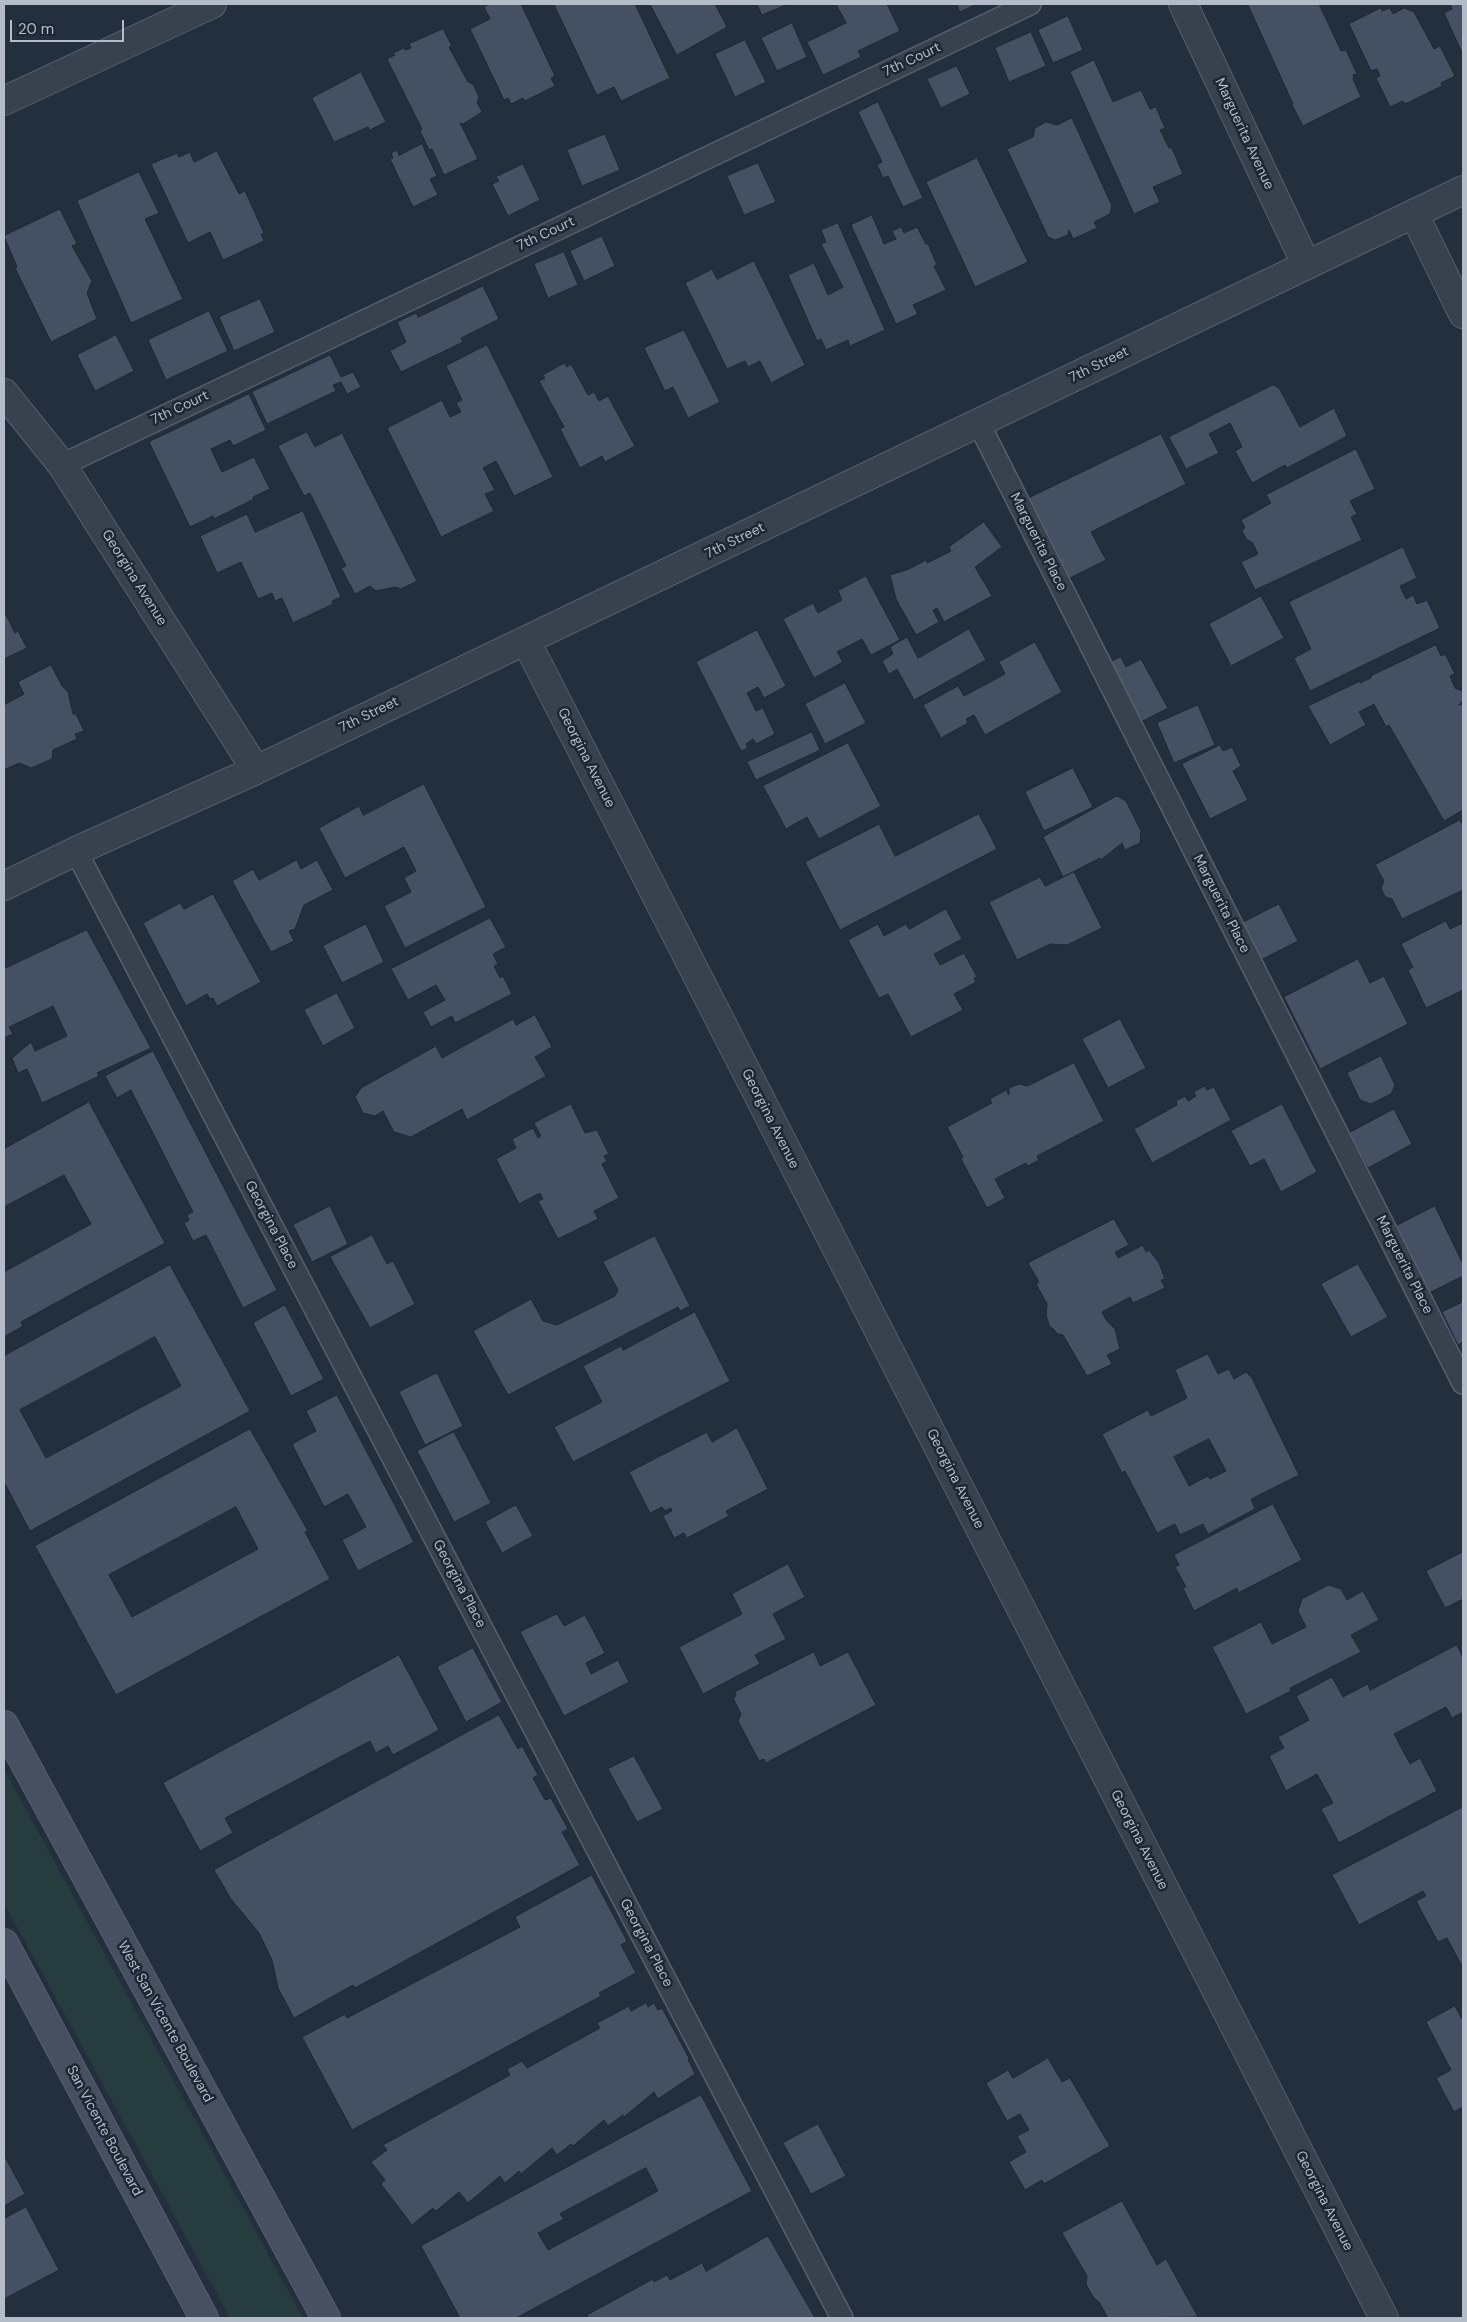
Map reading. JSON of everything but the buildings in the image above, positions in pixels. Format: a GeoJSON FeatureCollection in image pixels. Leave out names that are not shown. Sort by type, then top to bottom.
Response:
{"type":"FeatureCollection","features":[{"type":"Feature","properties":{"kind":"main road","name":"West San Vicente Boulevard"},"geometry":{"type":"LineString","coordinates":[[4,1725],[326,2318]]}},
{"type":"Feature","properties":{"kind":"main road","name":"San Vicente Boulevard"},"geometry":{"type":"LineString","coordinates":[[4,1943],[204,2318]]}},
{"type":"Feature","properties":{"kind":"street"},"geometry":{"type":"LineString","coordinates":[[4,101],[212,4]]}},
{"type":"Feature","properties":{"kind":"street","name":"Marguerita Avenue"},"geometry":{"type":"LineString","coordinates":[[1183,4],[1306,264]]}},
{"type":"Feature","properties":{"kind":"street","name":"7th Street"},"geometry":{"type":"LineString","coordinates":[[4,886],[76,850],[256,770],[1463,190]]}},
{"type":"Feature","properties":{"kind":"street"},"geometry":{"type":"LineString","coordinates":[[1414,214],[1463,314]]}},
{"type":"Feature","properties":{"kind":"street","name":"Georgina Avenue"},"geometry":{"type":"LineString","coordinates":[[4,393],[62,465],[256,770]]}},
{"type":"Feature","properties":{"kind":"street","name":"Georgina Avenue"},"geometry":{"type":"LineString","coordinates":[[526,640],[1384,2318]]}},
{"type":"Feature","properties":{"kind":"lane","name":"7th Court"},"geometry":{"type":"LineString","coordinates":[[62,465],[1030,4]]}},
{"type":"Feature","properties":{"kind":"lane","name":"Marguerita Place"},"geometry":{"type":"LineString","coordinates":[[979,424],[1463,1383]]}},
{"type":"Feature","properties":{"kind":"lane","name":"Georgina Place"},"geometry":{"type":"LineString","coordinates":[[76,850],[842,2318]]}},
{"type":"Feature","properties":{"kind":"green space"},"geometry":{"type":"Polygon","coordinates":[[[4,1769],[303,2318],[230,2318],[4,1903],[4,1769]]]}}]}
